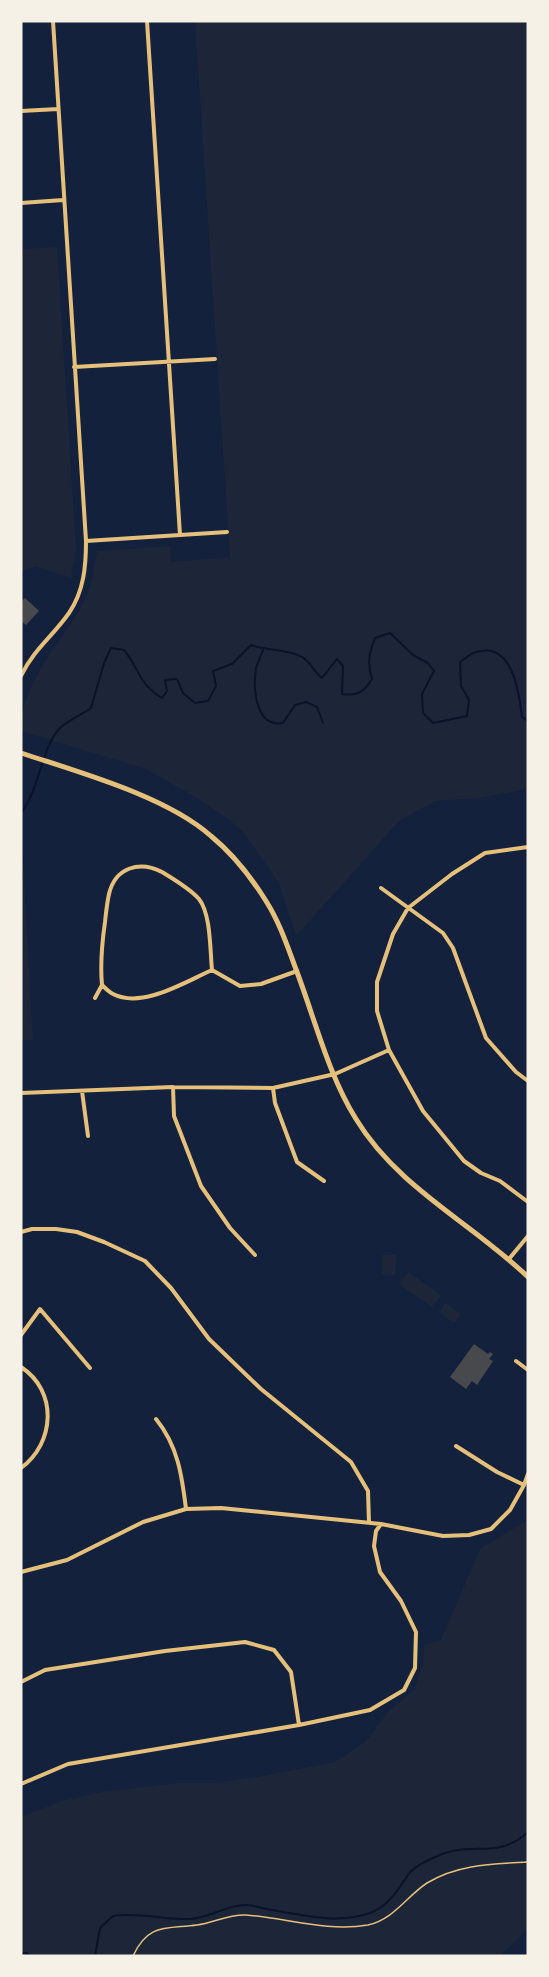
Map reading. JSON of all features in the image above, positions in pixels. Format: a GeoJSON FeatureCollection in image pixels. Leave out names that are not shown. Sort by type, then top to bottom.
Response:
{"type":"FeatureCollection","features":[{"type":"Feature","properties":{"kind":"main road"},"geometry":{"type":"LineString","coordinates":[[21,753],[157,803],[179,813],[211,835],[244,870],[267,903],[284,937],[335,1074],[356,1119],[390,1164],[443,1209],[509,1259],[528,1277]]}},
{"type":"Feature","properties":{"kind":"street"},"geometry":{"type":"LineString","coordinates":[[21,676],[29,659],[69,612],[79,593],[86,567],[53,21]]}},
{"type":"Feature","properties":{"kind":"street"},"geometry":{"type":"LineString","coordinates":[[147,21],[180,535]]}},
{"type":"Feature","properties":{"kind":"street"},"geometry":{"type":"LineString","coordinates":[[21,111],[58,109]]}},
{"type":"Feature","properties":{"kind":"street"},"geometry":{"type":"LineString","coordinates":[[21,203],[63,200]]}},
{"type":"Feature","properties":{"kind":"street"},"geometry":{"type":"LineString","coordinates":[[74,367],[215,359]]}},
{"type":"Feature","properties":{"kind":"street"},"geometry":{"type":"LineString","coordinates":[[86,541],[227,532]]}},
{"type":"Feature","properties":{"kind":"street"},"geometry":{"type":"LineString","coordinates":[[528,847],[485,853],[452,874],[408,908],[393,934],[377,982],[377,1011],[389,1050],[423,1111],[464,1161],[481,1173],[500,1181],[528,1202]]}},
{"type":"Feature","properties":{"kind":"street"},"geometry":{"type":"LineString","coordinates":[[95,998],[102,985],[100,966],[109,893],[116,879],[128,868],[140,865],[153,867],[169,876],[199,899],[207,918],[212,970]]}},
{"type":"Feature","properties":{"kind":"street"},"geometry":{"type":"LineString","coordinates":[[381,888],[443,933],[453,948],[486,1038],[516,1072],[528,1081]]}},
{"type":"Feature","properties":{"kind":"street"},"geometry":{"type":"LineString","coordinates":[[212,970],[240,986],[261,984],[297,972]]}},
{"type":"Feature","properties":{"kind":"street"},"geometry":{"type":"LineString","coordinates":[[102,985],[113,994],[129,999],[147,998],[212,970]]}},
{"type":"Feature","properties":{"kind":"street"},"geometry":{"type":"LineString","coordinates":[[21,1093],[173,1087],[273,1088],[335,1074],[389,1050]]}},
{"type":"Feature","properties":{"kind":"street"},"geometry":{"type":"LineString","coordinates":[[173,1087],[174,1116],[201,1186],[230,1228],[255,1255]]}},
{"type":"Feature","properties":{"kind":"street"},"geometry":{"type":"LineString","coordinates":[[273,1088],[275,1103],[297,1162],[324,1181]]}},
{"type":"Feature","properties":{"kind":"street"},"geometry":{"type":"LineString","coordinates":[[82,1091],[88,1136]]}},
{"type":"Feature","properties":{"kind":"street"},"geometry":{"type":"LineString","coordinates":[[21,1232],[32,1229],[56,1229],[77,1232],[146,1261],[171,1288],[209,1339],[261,1389],[351,1461],[368,1491],[369,1523]]}},
{"type":"Feature","properties":{"kind":"street"},"geometry":{"type":"LineString","coordinates":[[509,1259],[528,1236]]}},
{"type":"Feature","properties":{"kind":"street"},"geometry":{"type":"LineString","coordinates":[[21,1335],[40,1309],[90,1368]]}},
{"type":"Feature","properties":{"kind":"street"},"geometry":{"type":"LineString","coordinates":[[516,1361],[528,1370]]}},
{"type":"Feature","properties":{"kind":"street"},"geometry":{"type":"LineString","coordinates":[[21,1367],[37,1381],[46,1396],[48,1409],[43,1441],[35,1457],[21,1468]]}},
{"type":"Feature","properties":{"kind":"street"},"geometry":{"type":"LineString","coordinates":[[156,1419],[166,1431],[182,1472],[186,1509]]}},
{"type":"Feature","properties":{"kind":"street"},"geometry":{"type":"LineString","coordinates":[[456,1446],[497,1472],[524,1485]]}},
{"type":"Feature","properties":{"kind":"street"},"geometry":{"type":"LineString","coordinates":[[21,1572],[67,1560],[143,1522],[186,1509],[221,1508],[381,1524],[443,1536],[469,1535],[491,1529],[510,1510],[528,1474]]}},
{"type":"Feature","properties":{"kind":"street"},"geometry":{"type":"LineString","coordinates":[[21,1784],[68,1764],[299,1725],[370,1710],[404,1690],[416,1668],[416,1632],[401,1601],[380,1572],[374,1546],[376,1531],[381,1524]]}},
{"type":"Feature","properties":{"kind":"street"},"geometry":{"type":"LineString","coordinates":[[21,1682],[45,1670],[165,1651],[245,1642],[274,1650],[291,1672],[299,1725]]}},
{"type":"Feature","properties":{"kind":"path"},"geometry":{"type":"LineString","coordinates":[[133,1956],[147,1934],[155,1930],[200,1925],[208,1921],[244,1915],[323,1927],[368,1924],[389,1916],[427,1884],[464,1868],[477,1864],[528,1862]]}},
{"type":"Feature","properties":{"kind":"shaded area"},"geometry":{"type":"Polygon","coordinates":[[[195,21],[528,21],[528,789],[479,798],[435,801],[399,821],[296,936],[279,883],[244,833],[228,819],[146,769],[21,731],[28,694],[36,677],[87,596],[97,551],[170,546],[171,562],[230,557],[195,21]]]}},
{"type":"Feature","properties":{"kind":"shaded area"},"geometry":{"type":"Polygon","coordinates":[[[57,247],[76,550],[71,578],[35,566],[21,572],[21,249],[57,247]]]}},
{"type":"Feature","properties":{"kind":"shaded area"},"geometry":{"type":"Polygon","coordinates":[[[21,824],[33,1040],[21,1040],[21,824]]]}},
{"type":"Feature","properties":{"kind":"shaded area"},"geometry":{"type":"Polygon","coordinates":[[[382,1255],[396,1255],[395,1275],[382,1275],[382,1255]]]}},
{"type":"Feature","properties":{"kind":"shaded area"},"geometry":{"type":"Polygon","coordinates":[[[408,1272],[441,1295],[432,1307],[399,1284],[408,1272]]]}},
{"type":"Feature","properties":{"kind":"shaded area"},"geometry":{"type":"Polygon","coordinates":[[[446,1303],[461,1314],[454,1323],[439,1312],[446,1303]]]}},
{"type":"Feature","properties":{"kind":"shaded area"},"geometry":{"type":"Polygon","coordinates":[[[528,1520],[528,1929],[500,1956],[21,1956],[21,1817],[62,1801],[102,1792],[178,1783],[213,1783],[335,1762],[366,1741],[389,1711],[415,1689],[423,1662],[424,1645],[441,1640],[480,1549],[528,1520]]]}},
{"type":"Feature","properties":{"kind":"building"},"geometry":{"type":"Polygon","coordinates":[[[25,598],[39,611],[26,625],[21,621],[21,602],[25,598]]]}},
{"type":"Feature","properties":{"kind":"building"},"geometry":{"type":"Polygon","coordinates":[[[474,1344],[488,1354],[490,1352],[493,1354],[489,1359],[493,1361],[477,1385],[472,1381],[466,1389],[450,1377],[474,1344]]]}},
{"type":"Feature","properties":{"kind":"waterway"},"geometry":{"type":"LineString","coordinates":[[21,813],[33,792],[54,736],[62,726],[91,708],[104,663],[111,648],[124,650],[144,682],[154,693],[162,698],[167,691],[165,680],[177,679],[183,693],[195,703],[208,701],[216,686],[213,671],[232,664],[251,645],[296,654],[307,661],[322,678],[337,659],[343,666],[342,694],[356,694],[363,690],[372,679],[369,658],[375,638],[390,633],[413,655],[428,663],[434,671],[422,694],[423,713],[433,723],[467,716],[469,700],[461,686],[460,662],[474,653],[488,651],[498,654],[512,671],[522,717],[528,721]]}},
{"type":"Feature","properties":{"kind":"waterway"},"geometry":{"type":"LineString","coordinates":[[263,650],[255,676],[256,696],[261,713],[274,723],[283,723],[295,705],[306,702],[317,707],[323,723]]}},
{"type":"Feature","properties":{"kind":"waterway"},"geometry":{"type":"LineString","coordinates":[[95,1956],[100,1928],[113,1916],[190,1919],[241,1905],[331,1918],[370,1913],[387,1902],[411,1871],[424,1863],[454,1851],[507,1845],[528,1832]]}},
{"type":"Feature","properties":{"kind":"waterway"},"geometry":{"type":"LineString","coordinates":[[21,1953],[27,1953],[29,1956]]}}]}
